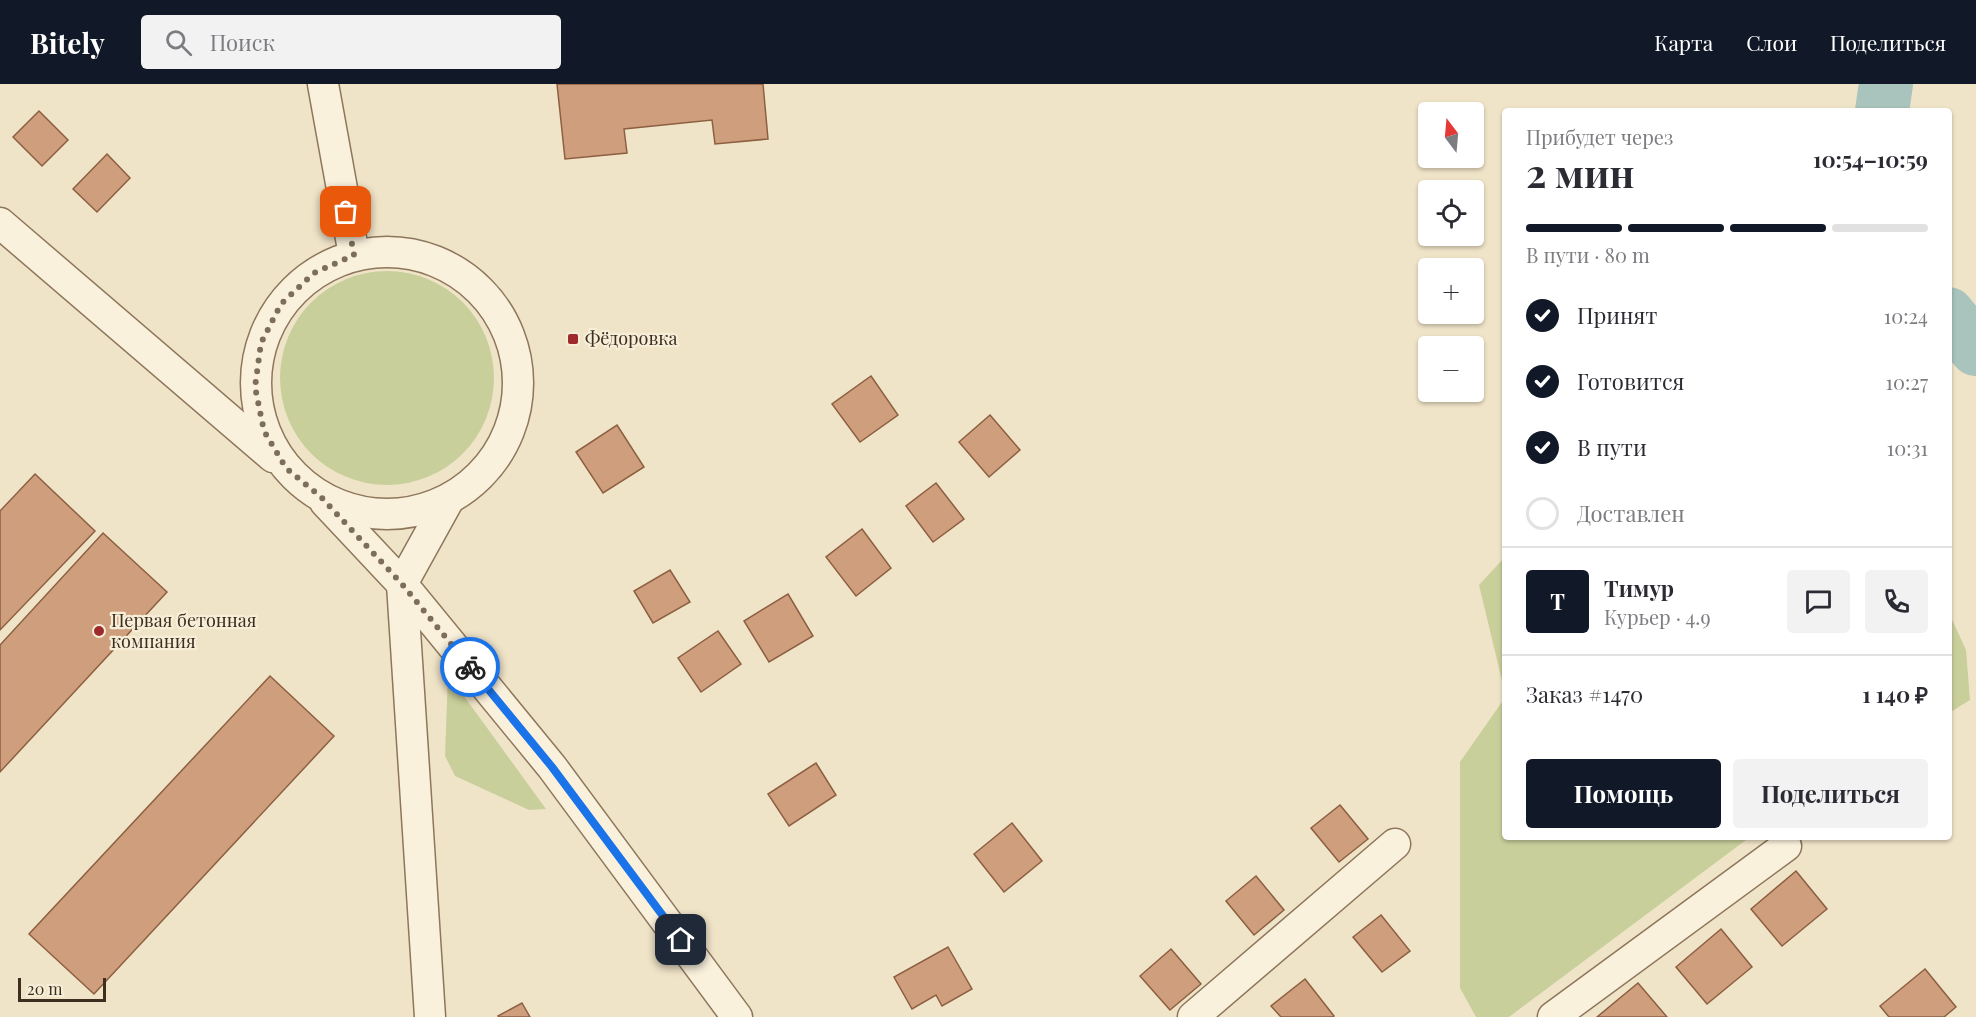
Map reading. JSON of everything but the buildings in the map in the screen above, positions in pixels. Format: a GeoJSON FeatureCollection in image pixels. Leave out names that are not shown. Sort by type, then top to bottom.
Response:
{"type":"FeatureCollection","features":[{"type":"Feature","properties":{"kind":"street"},"geometry":{"type":"LineString","coordinates":[[323,84],[354,255]]}},
{"type":"Feature","properties":{"kind":"street"},"geometry":{"type":"LineString","coordinates":[[0,223],[321,497],[402,584],[552,767],[737,1017]]}},
{"type":"Feature","properties":{"kind":"street"},"geometry":{"type":"LineString","coordinates":[[286,468],[264,431],[255,387],[261,343],[281,304],[314,273],[354,255],[396,251],[438,261],[474,284],[501,316],[516,355],[518,398],[507,438],[483,474],[449,499],[406,513],[362,512],[321,497]]}},
{"type":"Feature","properties":{"kind":"street"},"geometry":{"type":"LineString","coordinates":[[430,1017],[402,584],[449,499]]}},
{"type":"Feature","properties":{"kind":"street"},"geometry":{"type":"LineString","coordinates":[[1193,1017],[1395,844]]}},
{"type":"Feature","properties":{"kind":"street"},"geometry":{"type":"LineString","coordinates":[[1552,1017],[1786,846]]}},
{"type":"Feature","properties":{"kind":"green space"},"geometry":{"type":"Polygon","coordinates":[[[387,271],[408,273],[428,279],[463,302],[486,337],[492,357],[494,378],[492,399],[486,419],[463,454],[428,477],[408,483],[387,485],[366,483],[346,477],[311,454],[288,419],[282,399],[280,378],[282,357],[288,337],[311,302],[346,279],[366,273],[387,271]]]}},
{"type":"Feature","properties":{"kind":"green space"},"geometry":{"type":"Polygon","coordinates":[[[1502,560],[1502,681],[1479,585],[1502,560]]]}},
{"type":"Feature","properties":{"kind":"green space"},"geometry":{"type":"Polygon","coordinates":[[[1952,620],[1966,650],[1970,700],[1952,711],[1952,620]]]}},
{"type":"Feature","properties":{"kind":"green space"},"geometry":{"type":"Polygon","coordinates":[[[448,674],[546,809],[529,810],[455,776],[445,756],[448,674]]]}},
{"type":"Feature","properties":{"kind":"green space"},"geometry":{"type":"Polygon","coordinates":[[[1502,702],[1502,840],[1746,840],[1509,1017],[1476,1017],[1460,988],[1460,762],[1502,702]]]}},
{"type":"Feature","properties":{"kind":"waterway"},"geometry":{"type":"LineString","coordinates":[[1882,108],[1886,84]]}},
{"type":"Feature","properties":{"kind":"waterway"},"geometry":{"type":"LineString","coordinates":[[1952,319],[1976,349]]}},
{"type":"Feature","properties":{"kind":"way so far"},"geometry":{"type":"LineString","coordinates":[[346,212],[354,255],[314,273],[281,304],[261,343],[255,387],[264,431],[286,468],[321,497],[402,584],[470,667]]}},
{"type":"Feature","properties":{"kind":"place","name":"Фёдоровка"},"geometry":{"type":"Point","coordinates":[573,339]}},
{"type":"Feature","properties":{"kind":"place","name":"Первая бетонная компания"},"geometry":{"type":"Point","coordinates":[99,631]}},
{"type":"Feature","properties":{"kind":"route"},"geometry":{"type":"LineString","coordinates":[[470,667],[552,767],[681,940]]}}]}
